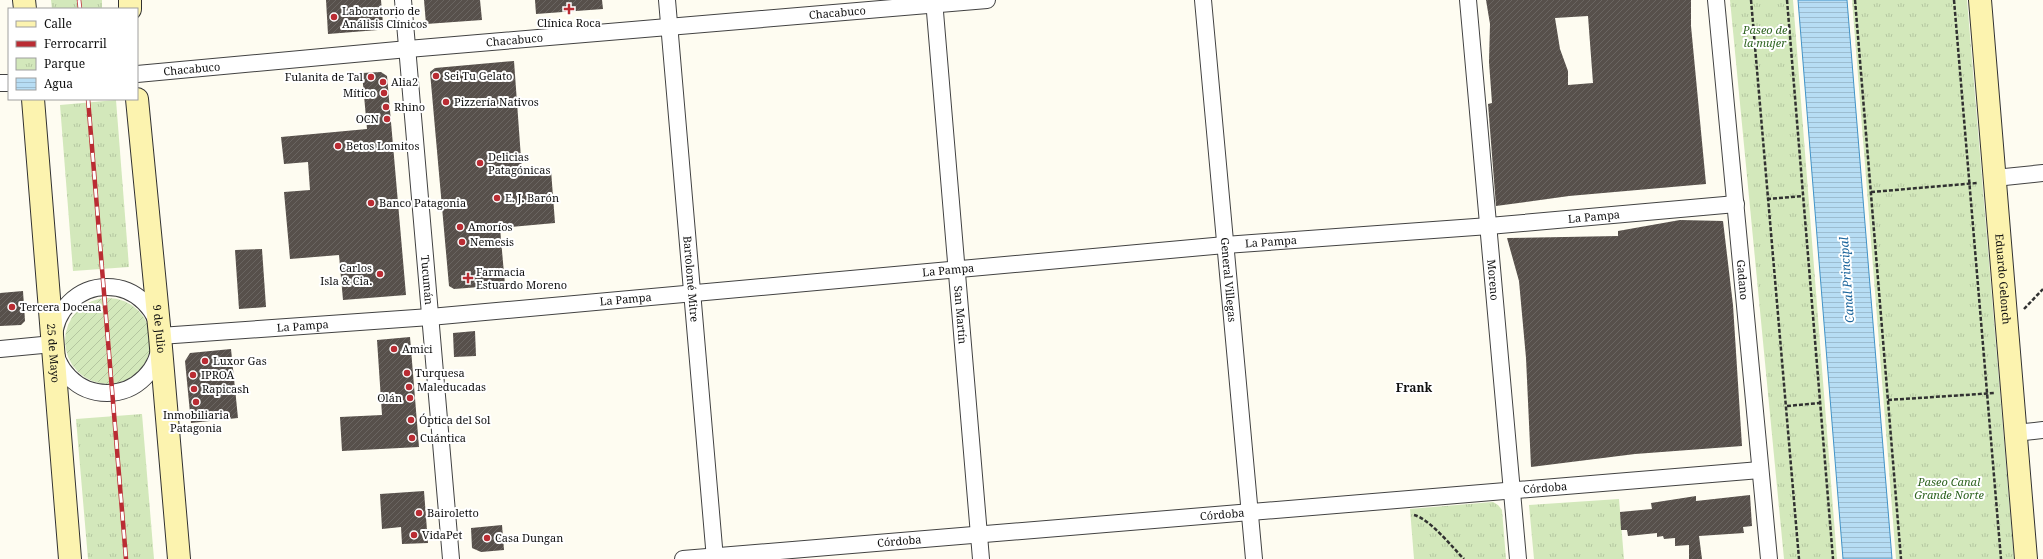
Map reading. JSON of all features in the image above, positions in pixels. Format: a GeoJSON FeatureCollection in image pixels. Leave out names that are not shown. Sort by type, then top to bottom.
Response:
{"type":"FeatureCollection","features":[{"type":"Feature","properties":{"kind":"main road","name":"Eduardo Gelonch"},"geometry":{"type":"LineString","coordinates":[[1980,0],[2026,559]]}},
{"type":"Feature","properties":{"kind":"main road","name":"25 de Mayo"},"geometry":{"type":"LineString","coordinates":[[33,100],[70,559]]}},
{"type":"Feature","properties":{"kind":"main road","name":"9 de Julio"},"geometry":{"type":"LineString","coordinates":[[136,100],[160,336],[179,559]]}},
{"type":"Feature","properties":{"kind":"street","name":"Tucumán"},"geometry":{"type":"LineString","coordinates":[[404,0],[451,559]]}},
{"type":"Feature","properties":{"kind":"street","name":"Bartolomé Mitre"},"geometry":{"type":"LineString","coordinates":[[666,0],[714,558]]}},
{"type":"Feature","properties":{"kind":"street","name":"Chacabuco"},"geometry":{"type":"LineString","coordinates":[[138,74],[934,2],[987,0]]}},
{"type":"Feature","properties":{"kind":"street","name":"General Villegas"},"geometry":{"type":"LineString","coordinates":[[1203,0],[1224,245],[1254,559]]}},
{"type":"Feature","properties":{"kind":"street","name":"Moreno"},"geometry":{"type":"LineString","coordinates":[[1468,0],[1518,559]]}},
{"type":"Feature","properties":{"kind":"street","name":"Gadano"},"geometry":{"type":"LineString","coordinates":[[1716,0],[1769,559]]}},
{"type":"Feature","properties":{"kind":"street","name":"San Martín"},"geometry":{"type":"LineString","coordinates":[[934,2],[981,559]]}},
{"type":"Feature","properties":{"kind":"street"},"geometry":{"type":"LineString","coordinates":[[1995,178],[2043,173]]}},
{"type":"Feature","properties":{"kind":"street","name":"La Pampa"},"geometry":{"type":"LineString","coordinates":[[160,336],[430,317],[1224,245],[1489,226],[1736,204]]}},
{"type":"Feature","properties":{"kind":"street"},"geometry":{"type":"LineString","coordinates":[[103,287],[127,290],[146,304],[153,314],[160,336],[157,359],[152,370],[135,386],[113,394],[91,392],[73,382],[59,365],[53,344],[57,320],[71,300],[80,293],[103,287]]}},
{"type":"Feature","properties":{"kind":"street"},"geometry":{"type":"LineString","coordinates":[[0,349],[53,344]]}},
{"type":"Feature","properties":{"kind":"street"},"geometry":{"type":"LineString","coordinates":[[2015,433],[2043,430]]}},
{"type":"Feature","properties":{"kind":"street","name":"Córdoba"},"geometry":{"type":"LineString","coordinates":[[683,559],[714,558],[1760,470]]}},
{"type":"Feature","properties":{"kind":"path"},"geometry":{"type":"LineString","coordinates":[[1751,0],[1799,559]]}},
{"type":"Feature","properties":{"kind":"path"},"geometry":{"type":"LineString","coordinates":[[1787,0],[1832,559]]}},
{"type":"Feature","properties":{"kind":"path"},"geometry":{"type":"LineString","coordinates":[[1856,0],[1901,559]]}},
{"type":"Feature","properties":{"kind":"path"},"geometry":{"type":"LineString","coordinates":[[1954,0],[2000,559]]}},
{"type":"Feature","properties":{"kind":"path"},"geometry":{"type":"LineString","coordinates":[[1871,192],[1969,184],[1995,178]]}},
{"type":"Feature","properties":{"kind":"path"},"geometry":{"type":"LineString","coordinates":[[1767,199],[1803,196]]}},
{"type":"Feature","properties":{"kind":"path"},"geometry":{"type":"LineString","coordinates":[[1888,400],[2012,392]]}},
{"type":"Feature","properties":{"kind":"path"},"geometry":{"type":"LineString","coordinates":[[1786,406],[1820,403]]}},
{"type":"Feature","properties":{"kind":"path"},"geometry":{"type":"LineString","coordinates":[[1410,514],[1419,516],[1464,559]]}},
{"type":"Feature","properties":{"kind":"green space"},"geometry":{"type":"Polygon","coordinates":[[[51,0],[102,0],[102,8],[52,8],[51,0]]]}},
{"type":"Feature","properties":{"kind":"green space","name":"Paseo de la mujer"},"geometry":{"type":"Polygon","coordinates":[[[1730,0],[1793,0],[1837,559],[1784,559],[1730,0]]]}},
{"type":"Feature","properties":{"kind":"green space","name":"Paseo Canal Grande Norte"},"geometry":{"type":"Polygon","coordinates":[[[1852,0],[1967,0],[2014,559],[1896,559],[1852,0]]]}},
{"type":"Feature","properties":{"kind":"green space"},"geometry":{"type":"Polygon","coordinates":[[[116,100],[129,267],[73,271],[60,105],[116,100]]]}},
{"type":"Feature","properties":{"kind":"green space"},"geometry":{"type":"Polygon","coordinates":[[[108,298],[116,299],[132,305],[144,317],[150,333],[150,349],[144,365],[132,377],[116,383],[108,384],[100,383],[84,377],[72,365],[66,349],[65,341],[66,333],[72,317],[84,305],[100,299],[108,298]]]}},
{"type":"Feature","properties":{"kind":"green space"},"geometry":{"type":"Polygon","coordinates":[[[142,414],[154,559],[88,559],[76,419],[142,414]]]}},
{"type":"Feature","properties":{"kind":"green space"},"geometry":{"type":"Polygon","coordinates":[[[1619,499],[1624,559],[1534,559],[1529,505],[1619,499]]]}},
{"type":"Feature","properties":{"kind":"green space"},"geometry":{"type":"Polygon","coordinates":[[[1493,502],[1502,510],[1506,559],[1414,559],[1410,509],[1493,502]]]}},
{"type":"Feature","properties":{"kind":"water","name":"Canal Principal"},"geometry":{"type":"Polygon","coordinates":[[[1798,0],[1847,0],[1892,559],[1843,559],[1798,0]]]}},
{"type":"Feature","properties":{"kind":"building"},"geometry":{"type":"Polygon","coordinates":[[[326,0],[381,0],[383,24],[378,30],[328,34],[326,0]]]}},
{"type":"Feature","properties":{"kind":"building"},"geometry":{"type":"Polygon","coordinates":[[[424,0],[480,0],[482,20],[426,24],[424,0]]]}},
{"type":"Feature","properties":{"kind":"building","name":"Clínica Roca"},"geometry":{"type":"Polygon","coordinates":[[[535,0],[602,0],[603,9],[536,14],[535,0]]]}},
{"type":"Feature","properties":{"kind":"building"},"geometry":{"type":"Polygon","coordinates":[[[1486,0],[1691,0],[1691,26],[1706,184],[1569,196],[1496,206],[1488,104],[1492,103],[1489,62],[1490,24],[1486,0]],[[1588,16],[1555,18],[1560,49],[1568,71],[1568,85],[1593,83],[1588,16]]]}},
{"type":"Feature","properties":{"kind":"building"},"geometry":{"type":"Polygon","coordinates":[[[514,61],[522,172],[551,170],[555,223],[500,228],[505,285],[454,289],[449,286],[430,72],[435,68],[514,61]]]}},
{"type":"Feature","properties":{"kind":"building"},"geometry":{"type":"Polygon","coordinates":[[[381,72],[387,76],[406,295],[343,300],[339,255],[290,259],[284,192],[310,190],[308,162],[284,164],[281,137],[367,129],[362,73],[381,72]]]}},
{"type":"Feature","properties":{"kind":"building"},"geometry":{"type":"Polygon","coordinates":[[[1680,220],[1723,221],[1733,305],[1742,446],[1635,454],[1531,467],[1526,358],[1519,281],[1507,238],[1618,236],[1618,231],[1680,220]]]}},
{"type":"Feature","properties":{"kind":"building"},"geometry":{"type":"Polygon","coordinates":[[[262,249],[266,307],[239,309],[235,250],[262,249]]]}},
{"type":"Feature","properties":{"kind":"building","name":"Tercera Docena"},"geometry":{"type":"Polygon","coordinates":[[[23,291],[25,321],[21,325],[0,326],[0,293],[23,291]]]}},
{"type":"Feature","properties":{"kind":"building"},"geometry":{"type":"Polygon","coordinates":[[[475,331],[476,356],[454,357],[453,333],[475,331]]]}},
{"type":"Feature","properties":{"kind":"building"},"geometry":{"type":"Polygon","coordinates":[[[410,337],[419,447],[342,451],[340,417],[382,415],[377,340],[410,337]]]}},
{"type":"Feature","properties":{"kind":"building"},"geometry":{"type":"Polygon","coordinates":[[[231,349],[238,418],[191,423],[185,361],[190,353],[231,349]]]}},
{"type":"Feature","properties":{"kind":"building"},"geometry":{"type":"Polygon","coordinates":[[[424,491],[428,543],[402,544],[401,527],[382,529],[380,494],[424,491]]]}},
{"type":"Feature","properties":{"kind":"building"},"geometry":{"type":"Polygon","coordinates":[[[1750,495],[1752,526],[1743,527],[1744,533],[1699,536],[1702,559],[1689,559],[1689,545],[1675,546],[1675,538],[1664,539],[1663,536],[1657,537],[1657,533],[1628,536],[1627,530],[1621,530],[1620,512],[1652,509],[1651,503],[1696,496],[1696,501],[1750,495]]]}},
{"type":"Feature","properties":{"kind":"building","name":"Casa Dungan"},"geometry":{"type":"Polygon","coordinates":[[[502,525],[504,550],[481,552],[472,548],[471,528],[502,525]]]}},
{"type":"Feature","properties":{"kind":"railway"},"geometry":{"type":"LineString","coordinates":[[79,0],[80,8]]}},
{"type":"Feature","properties":{"kind":"railway"},"geometry":{"type":"LineString","coordinates":[[88,100],[126,559]]}},
{"type":"Feature","properties":{"kind":"place","name":"Clínica Roca"},"geometry":{"type":"Point","coordinates":[569,9]}},
{"type":"Feature","properties":{"kind":"place","name":"Laboratorio de Análisis Clínicos"},"geometry":{"type":"Point","coordinates":[334,17]}},
{"type":"Feature","properties":{"kind":"place","name":"Sei Tu Gelato"},"geometry":{"type":"Point","coordinates":[436,76]}},
{"type":"Feature","properties":{"kind":"place","name":"Fulanita de Tal"},"geometry":{"type":"Point","coordinates":[371,77]}},
{"type":"Feature","properties":{"kind":"place","name":"Alia2"},"geometry":{"type":"Point","coordinates":[383,82]}},
{"type":"Feature","properties":{"kind":"place","name":"Mítico"},"geometry":{"type":"Point","coordinates":[384,93]}},
{"type":"Feature","properties":{"kind":"place","name":"Pizzería Nativos"},"geometry":{"type":"Point","coordinates":[446,102]}},
{"type":"Feature","properties":{"kind":"place","name":"Rhino"},"geometry":{"type":"Point","coordinates":[386,107]}},
{"type":"Feature","properties":{"kind":"place","name":"OCN"},"geometry":{"type":"Point","coordinates":[387,119]}},
{"type":"Feature","properties":{"kind":"place","name":"Betos Lomitos"},"geometry":{"type":"Point","coordinates":[338,146]}},
{"type":"Feature","properties":{"kind":"place","name":"Delicias Patagónicas"},"geometry":{"type":"Point","coordinates":[480,163]}},
{"type":"Feature","properties":{"kind":"place","name":"E. J. Barón"},"geometry":{"type":"Point","coordinates":[497,198]}},
{"type":"Feature","properties":{"kind":"place","name":"Banco Patagonia"},"geometry":{"type":"Point","coordinates":[371,203]}},
{"type":"Feature","properties":{"kind":"place","name":"Amoríos"},"geometry":{"type":"Point","coordinates":[460,227]}},
{"type":"Feature","properties":{"kind":"place","name":"Nemesis"},"geometry":{"type":"Point","coordinates":[462,242]}},
{"type":"Feature","properties":{"kind":"place","name":"Carlos Isla & Cia."},"geometry":{"type":"Point","coordinates":[380,274]}},
{"type":"Feature","properties":{"kind":"place","name":"Farmacia Estuardo Moreno"},"geometry":{"type":"Point","coordinates":[468,278]}},
{"type":"Feature","properties":{"kind":"place","name":"Tercera Docena"},"geometry":{"type":"Point","coordinates":[12,307]}},
{"type":"Feature","properties":{"kind":"place","name":"Amici"},"geometry":{"type":"Point","coordinates":[394,349]}},
{"type":"Feature","properties":{"kind":"place","name":"Luxor Gas"},"geometry":{"type":"Point","coordinates":[205,361]}},
{"type":"Feature","properties":{"kind":"place","name":"Turquesa"},"geometry":{"type":"Point","coordinates":[407,373]}},
{"type":"Feature","properties":{"kind":"place","name":"IPROA"},"geometry":{"type":"Point","coordinates":[193,375]}},
{"type":"Feature","properties":{"kind":"place","name":"Maleducadas"},"geometry":{"type":"Point","coordinates":[409,387]}},
{"type":"Feature","properties":{"kind":"place","name":"Rapicash"},"geometry":{"type":"Point","coordinates":[194,389]}},
{"type":"Feature","properties":{"kind":"place","name":"Olán"},"geometry":{"type":"Point","coordinates":[410,398]}},
{"type":"Feature","properties":{"kind":"place","name":"Inmobiliaria Patagonia"},"geometry":{"type":"Point","coordinates":[196,402]}},
{"type":"Feature","properties":{"kind":"place","name":"Óptica del Sol"},"geometry":{"type":"Point","coordinates":[411,420]}},
{"type":"Feature","properties":{"kind":"place","name":"Cuántica"},"geometry":{"type":"Point","coordinates":[412,438]}},
{"type":"Feature","properties":{"kind":"place","name":"Bairoletto"},"geometry":{"type":"Point","coordinates":[419,513]}},
{"type":"Feature","properties":{"kind":"place","name":"VidaPet"},"geometry":{"type":"Point","coordinates":[414,535]}},
{"type":"Feature","properties":{"kind":"place","name":"Casa Dungan"},"geometry":{"type":"Point","coordinates":[487,538]}},
{"type":"Feature","properties":{"kind":"district","name":"Frank"},"geometry":{"type":"Point","coordinates":[1414,388]}}]}
